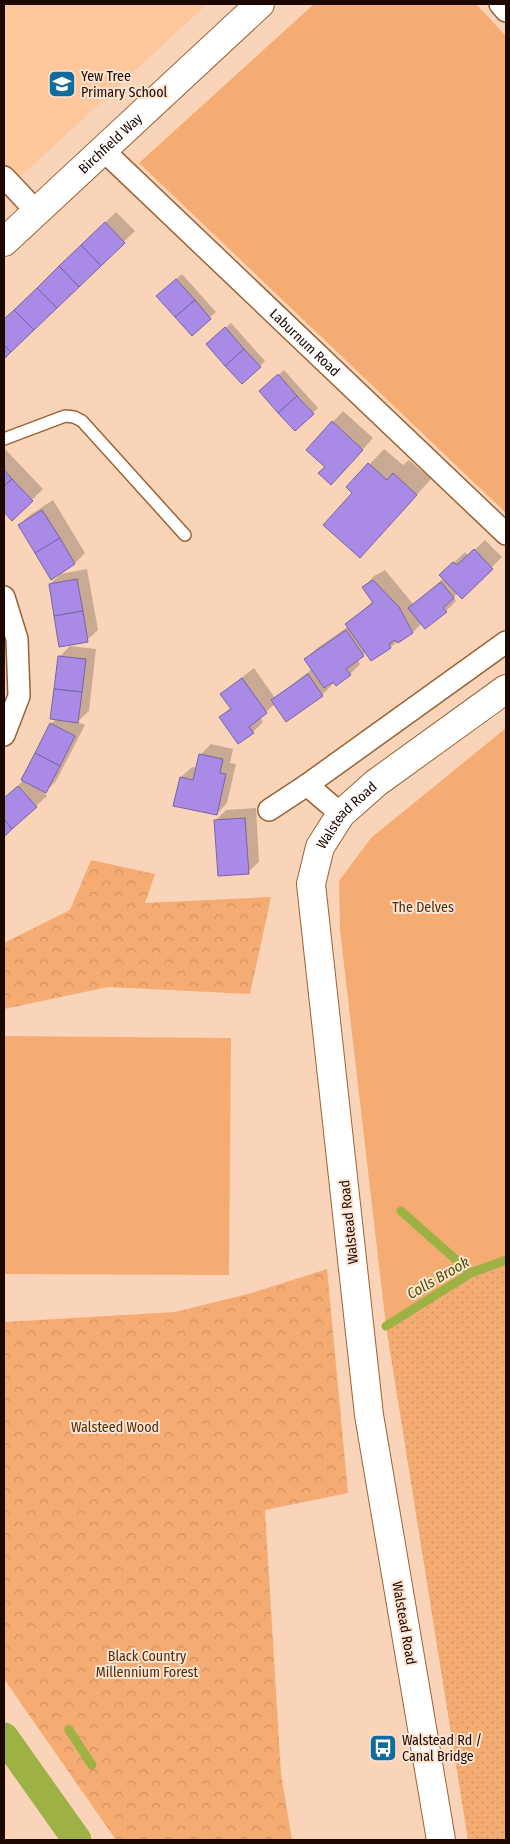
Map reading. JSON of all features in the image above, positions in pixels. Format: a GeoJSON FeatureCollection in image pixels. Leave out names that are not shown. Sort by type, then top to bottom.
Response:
{"type":"FeatureCollection","features":[{"type":"Feature","properties":{"kind":"street"},"geometry":{"type":"LineString","coordinates":[[500,4],[506,11]]}},
{"type":"Feature","properties":{"kind":"street","name":"Birchfield Way"},"geometry":{"type":"LineString","coordinates":[[4,242],[250,9]]}},
{"type":"Feature","properties":{"kind":"street","name":"Laburnum Road"},"geometry":{"type":"LineString","coordinates":[[103,150],[506,534]]}},
{"type":"Feature","properties":{"kind":"street"},"geometry":{"type":"LineString","coordinates":[[4,177],[37,212]]}},
{"type":"Feature","properties":{"kind":"street"},"geometry":{"type":"LineString","coordinates":[[4,597],[17,639],[19,696],[4,736]]}},
{"type":"Feature","properties":{"kind":"street"},"geometry":{"type":"LineString","coordinates":[[269,810],[307,786],[506,642]]}},
{"type":"Feature","properties":{"kind":"street","name":"Walstead Road"},"geometry":{"type":"LineString","coordinates":[[441,1840],[369,1415],[311,884],[320,847],[341,814],[376,783],[506,689]]}},
{"type":"Feature","properties":{"kind":"street"},"geometry":{"type":"LineString","coordinates":[[307,786],[341,814]]}},
{"type":"Feature","properties":{"kind":"lane"},"geometry":{"type":"LineString","coordinates":[[4,439],[65,416],[74,417],[82,421],[185,534]]}},
{"type":"Feature","properties":{"kind":"shaded area","name":"Yew Tree Primary School"},"geometry":{"type":"Polygon","coordinates":[[[4,4],[207,4],[18,179],[4,164],[4,4]]]}},
{"type":"Feature","properties":{"kind":"green space"},"geometry":{"type":"Polygon","coordinates":[[[314,4],[476,4],[506,36],[506,513],[139,163],[314,4]]]}},
{"type":"Feature","properties":{"kind":"green space","name":"The Delves"},"geometry":{"type":"Polygon","coordinates":[[[506,728],[506,1260],[471,1273],[386,1326],[340,930],[339,881],[371,838],[506,728]]]}},
{"type":"Feature","properties":{"kind":"green space"},"geometry":{"type":"Polygon","coordinates":[[[91,860],[155,874],[145,903],[271,897],[250,994],[108,987],[4,1009],[4,943],[70,910],[91,860]]]}},
{"type":"Feature","properties":{"kind":"green space"},"geometry":{"type":"Polygon","coordinates":[[[4,1036],[231,1038],[229,1275],[4,1274],[4,1036]]]}},
{"type":"Feature","properties":{"kind":"green space"},"geometry":{"type":"Polygon","coordinates":[[[506,1260],[506,1840],[468,1840],[386,1326],[471,1273],[506,1260]]]}},
{"type":"Feature","properties":{"kind":"green space"},"geometry":{"type":"Polygon","coordinates":[[[327,1269],[348,1493],[265,1510],[281,1774],[292,1840],[116,1840],[4,1679],[4,1322],[175,1312],[252,1293],[327,1269]]]}},
{"type":"Feature","properties":{"kind":"building"},"geometry":{"type":"Polygon","coordinates":[[[105,222],[125,243],[101,266],[81,245],[105,222]]]}},
{"type":"Feature","properties":{"kind":"building"},"geometry":{"type":"Polygon","coordinates":[[[81,245],[101,266],[79,287],[59,266],[81,245]]]}},
{"type":"Feature","properties":{"kind":"building"},"geometry":{"type":"Polygon","coordinates":[[[59,266],[79,287],[57,308],[37,288],[59,266]]]}},
{"type":"Feature","properties":{"kind":"building"},"geometry":{"type":"Polygon","coordinates":[[[176,279],[195,300],[175,317],[156,296],[176,279]]]}},
{"type":"Feature","properties":{"kind":"building"},"geometry":{"type":"Polygon","coordinates":[[[37,288],[57,308],[34,330],[14,310],[37,288]]]}},
{"type":"Feature","properties":{"kind":"building"},"geometry":{"type":"Polygon","coordinates":[[[195,300],[211,319],[192,336],[175,317],[195,300]]]}},
{"type":"Feature","properties":{"kind":"building"},"geometry":{"type":"Polygon","coordinates":[[[14,310],[34,330],[11,352],[4,345],[4,319],[14,310]]]}},
{"type":"Feature","properties":{"kind":"building"},"geometry":{"type":"Polygon","coordinates":[[[225,327],[244,349],[225,366],[206,344],[225,327]]]}},
{"type":"Feature","properties":{"kind":"building"},"geometry":{"type":"Polygon","coordinates":[[[4,345],[11,352],[4,359],[4,345]]]}},
{"type":"Feature","properties":{"kind":"building"},"geometry":{"type":"Polygon","coordinates":[[[244,349],[261,367],[242,384],[225,366],[244,349]]]}},
{"type":"Feature","properties":{"kind":"building"},"geometry":{"type":"Polygon","coordinates":[[[278,374],[297,396],[278,413],[259,391],[278,374]]]}},
{"type":"Feature","properties":{"kind":"building"},"geometry":{"type":"Polygon","coordinates":[[[297,396],[314,414],[295,431],[278,413],[297,396]]]}},
{"type":"Feature","properties":{"kind":"building"},"geometry":{"type":"Polygon","coordinates":[[[332,421],[363,450],[331,485],[318,473],[325,467],[306,450],[332,421]]]}},
{"type":"Feature","properties":{"kind":"building"},"geometry":{"type":"Polygon","coordinates":[[[368,463],[387,480],[393,473],[417,495],[360,558],[323,525],[352,493],[346,487],[368,463]]]}},
{"type":"Feature","properties":{"kind":"building"},"geometry":{"type":"Polygon","coordinates":[[[4,470],[12,479],[4,486],[4,470]]]}},
{"type":"Feature","properties":{"kind":"building"},"geometry":{"type":"Polygon","coordinates":[[[12,479],[33,501],[12,521],[4,512],[4,486],[12,479]]]}},
{"type":"Feature","properties":{"kind":"building"},"geometry":{"type":"Polygon","coordinates":[[[42,510],[60,538],[35,553],[18,525],[42,510]]]}},
{"type":"Feature","properties":{"kind":"building"},"geometry":{"type":"Polygon","coordinates":[[[60,538],[75,564],[51,580],[35,553],[60,538]]]}},
{"type":"Feature","properties":{"kind":"building"},"geometry":{"type":"Polygon","coordinates":[[[474,549],[493,569],[462,599],[439,575],[453,562],[457,565],[474,549]]]}},
{"type":"Feature","properties":{"kind":"building"},"geometry":{"type":"Polygon","coordinates":[[[77,579],[83,611],[54,616],[49,584],[77,579]]]}},
{"type":"Feature","properties":{"kind":"building"},"geometry":{"type":"Polygon","coordinates":[[[373,580],[399,607],[413,633],[398,643],[395,640],[389,644],[391,648],[371,661],[345,624],[373,603],[362,587],[373,580]]]}},
{"type":"Feature","properties":{"kind":"building"},"geometry":{"type":"Polygon","coordinates":[[[441,582],[454,598],[443,608],[447,612],[425,629],[408,608],[441,582]]]}},
{"type":"Feature","properties":{"kind":"building"},"geometry":{"type":"Polygon","coordinates":[[[83,611],[88,642],[59,647],[54,616],[83,611]]]}},
{"type":"Feature","properties":{"kind":"building"},"geometry":{"type":"Polygon","coordinates":[[[346,630],[364,656],[346,669],[351,675],[336,686],[333,682],[324,688],[304,659],[346,630]]]}},
{"type":"Feature","properties":{"kind":"building"},"geometry":{"type":"Polygon","coordinates":[[[58,656],[86,659],[82,692],[54,689],[58,656]]]}},
{"type":"Feature","properties":{"kind":"building"},"geometry":{"type":"Polygon","coordinates":[[[308,674],[323,696],[286,722],[271,700],[308,674]]]}},
{"type":"Feature","properties":{"kind":"building"},"geometry":{"type":"Polygon","coordinates":[[[242,678],[267,713],[249,727],[254,733],[238,744],[219,717],[231,709],[220,694],[242,678]]]}},
{"type":"Feature","properties":{"kind":"building"},"geometry":{"type":"Polygon","coordinates":[[[54,689],[82,692],[78,723],[50,719],[54,689]]]}},
{"type":"Feature","properties":{"kind":"building"},"geometry":{"type":"Polygon","coordinates":[[[50,723],[75,736],[60,766],[35,753],[50,723]]]}},
{"type":"Feature","properties":{"kind":"building"},"geometry":{"type":"Polygon","coordinates":[[[35,753],[60,766],[46,793],[21,780],[35,753]]]}},
{"type":"Feature","properties":{"kind":"building"},"geometry":{"type":"Polygon","coordinates":[[[199,754],[223,759],[220,773],[226,774],[217,815],[173,806],[180,777],[193,780],[199,754]]]}},
{"type":"Feature","properties":{"kind":"building"},"geometry":{"type":"Polygon","coordinates":[[[18,786],[37,807],[12,829],[4,819],[4,798],[18,786]]]}},
{"type":"Feature","properties":{"kind":"building"},"geometry":{"type":"Polygon","coordinates":[[[245,818],[249,874],[218,876],[214,820],[245,818]]]}},
{"type":"Feature","properties":{"kind":"building"},"geometry":{"type":"Polygon","coordinates":[[[4,819],[12,829],[4,837],[4,819]]]}},
{"type":"Feature","properties":{"kind":"waterway"},"geometry":{"type":"LineString","coordinates":[[401,1211],[471,1273]]}},
{"type":"Feature","properties":{"kind":"waterway","name":"Colls Brook"},"geometry":{"type":"LineString","coordinates":[[386,1326],[471,1273],[506,1260]]}},
{"type":"Feature","properties":{"kind":"waterway","name":"Colls Brook"},"geometry":{"type":"LineString","coordinates":[[69,1730],[92,1765]]}},
{"type":"Feature","properties":{"kind":"waterway"},"geometry":{"type":"LineString","coordinates":[[4,1737],[77,1840]]}},
{"type":"Feature","properties":{"kind":"place","name":"Yew Tree Primary School"},"geometry":{"type":"Point","coordinates":[62,84]}},
{"type":"Feature","properties":{"kind":"place","name":"Walstead Rd / Canal Bridge"},"geometry":{"type":"Point","coordinates":[383,1748]}},
{"type":"Feature","properties":{"kind":"park label","name":"Walsteed Wood"},"geometry":{"type":"Point","coordinates":[115,1427]}},
{"type":"Feature","properties":{"kind":"park label","name":"Black Country Millennium Forest"},"geometry":{"type":"Point","coordinates":[147,1664]}}]}
